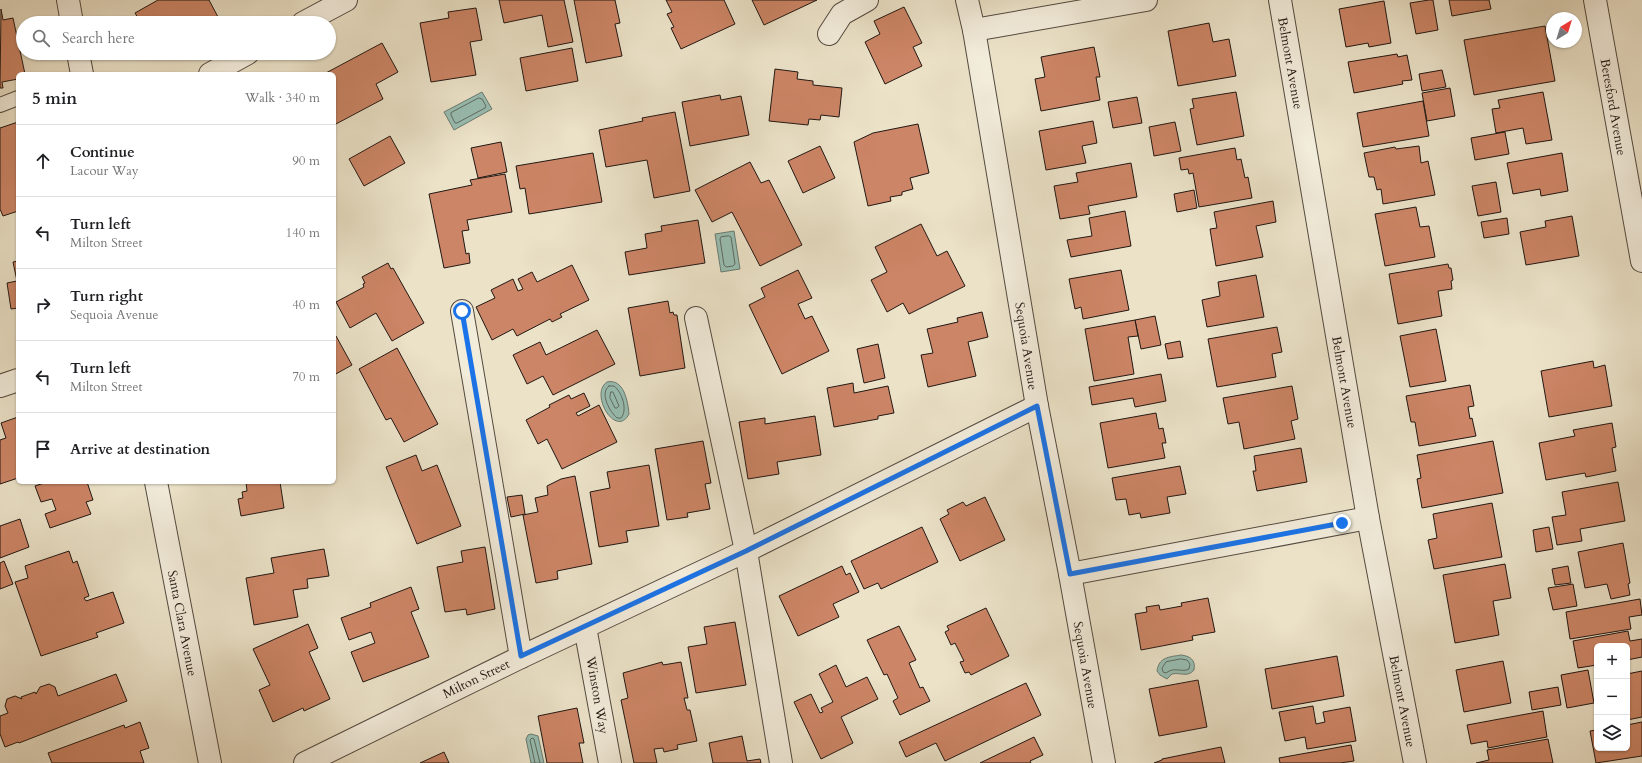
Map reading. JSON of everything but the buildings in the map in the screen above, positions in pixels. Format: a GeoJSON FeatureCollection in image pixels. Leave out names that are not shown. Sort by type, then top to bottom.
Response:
{"type":"FeatureCollection","features":[{"type":"Feature","properties":{"kind":"street"},"geometry":{"type":"LineString","coordinates":[[68,0],[71,16]]}},
{"type":"Feature","properties":{"kind":"street"},"geometry":{"type":"LineString","coordinates":[[317,16],[346,0]]}},
{"type":"Feature","properties":{"kind":"street"},"geometry":{"type":"LineString","coordinates":[[829,34],[842,14],[867,0]]}},
{"type":"Feature","properties":{"kind":"street","name":"Sequoia Avenue"},"geometry":{"type":"LineString","coordinates":[[967,0],[974,30],[1037,406],[1070,574],[1104,763]]}},
{"type":"Feature","properties":{"kind":"street"},"geometry":{"type":"LineString","coordinates":[[974,30],[1146,0]]}},
{"type":"Feature","properties":{"kind":"street","name":"Belmont Avenue"},"geometry":{"type":"LineString","coordinates":[[1280,0],[1368,518],[1415,763]]}},
{"type":"Feature","properties":{"kind":"street","name":"Beresford Avenue"},"geometry":{"type":"LineString","coordinates":[[1595,0],[1642,261]]}},
{"type":"Feature","properties":{"kind":"street"},"geometry":{"type":"LineString","coordinates":[[79,60],[82,72]]}},
{"type":"Feature","properties":{"kind":"street"},"geometry":{"type":"LineString","coordinates":[[214,72],[235,60]]}},
{"type":"Feature","properties":{"kind":"street"},"geometry":{"type":"LineString","coordinates":[[462,311],[521,656]]}},
{"type":"Feature","properties":{"kind":"street"},"geometry":{"type":"LineString","coordinates":[[696,318],[746,551],[781,763]]}},
{"type":"Feature","properties":{"kind":"street"},"geometry":{"type":"LineString","coordinates":[[0,386],[16,381]]}},
{"type":"Feature","properties":{"kind":"street","name":"Milton Street"},"geometry":{"type":"LineString","coordinates":[[305,763],[521,656],[746,551],[1037,406]]}},
{"type":"Feature","properties":{"kind":"street","name":"Santa Clara Avenue"},"geometry":{"type":"LineString","coordinates":[[156,484],[210,763]]}},
{"type":"Feature","properties":{"kind":"street"},"geometry":{"type":"LineString","coordinates":[[1070,574],[1368,518]]}},
{"type":"Feature","properties":{"kind":"street","name":"Winston Way"},"geometry":{"type":"LineString","coordinates":[[585,627],[610,763]]}},
{"type":"Feature","properties":{"kind":"lane"},"geometry":{"type":"LineString","coordinates":[[0,105],[16,99]]}},
{"type":"Feature","properties":{"kind":"water"},"geometry":{"type":"Polygon","coordinates":[[[482,92],[492,109],[454,130],[444,112],[482,92]]]}},
{"type":"Feature","properties":{"kind":"water"},"geometry":{"type":"Polygon","coordinates":[[[734,231],[740,269],[721,272],[715,234],[734,231]]]}},
{"type":"Feature","properties":{"kind":"water"},"geometry":{"type":"Polygon","coordinates":[[[607,382],[617,384],[624,392],[628,403],[629,414],[624,420],[618,421],[606,412],[601,396],[602,388],[607,382]]]}},
{"type":"Feature","properties":{"kind":"water"},"geometry":{"type":"Polygon","coordinates":[[[1181,655],[1192,659],[1194,670],[1189,674],[1172,674],[1167,679],[1160,675],[1157,671],[1162,660],[1181,655]]]}},
{"type":"Feature","properties":{"kind":"water"},"geometry":{"type":"Polygon","coordinates":[[[531,734],[538,736],[544,763],[531,763],[526,739],[528,735],[531,734]]]}},
{"type":"Feature","properties":{"kind":"route"},"geometry":{"type":"LineString","coordinates":[[462,311],[521,656],[746,551],[1037,406],[1070,574],[1342,523]]}}]}
